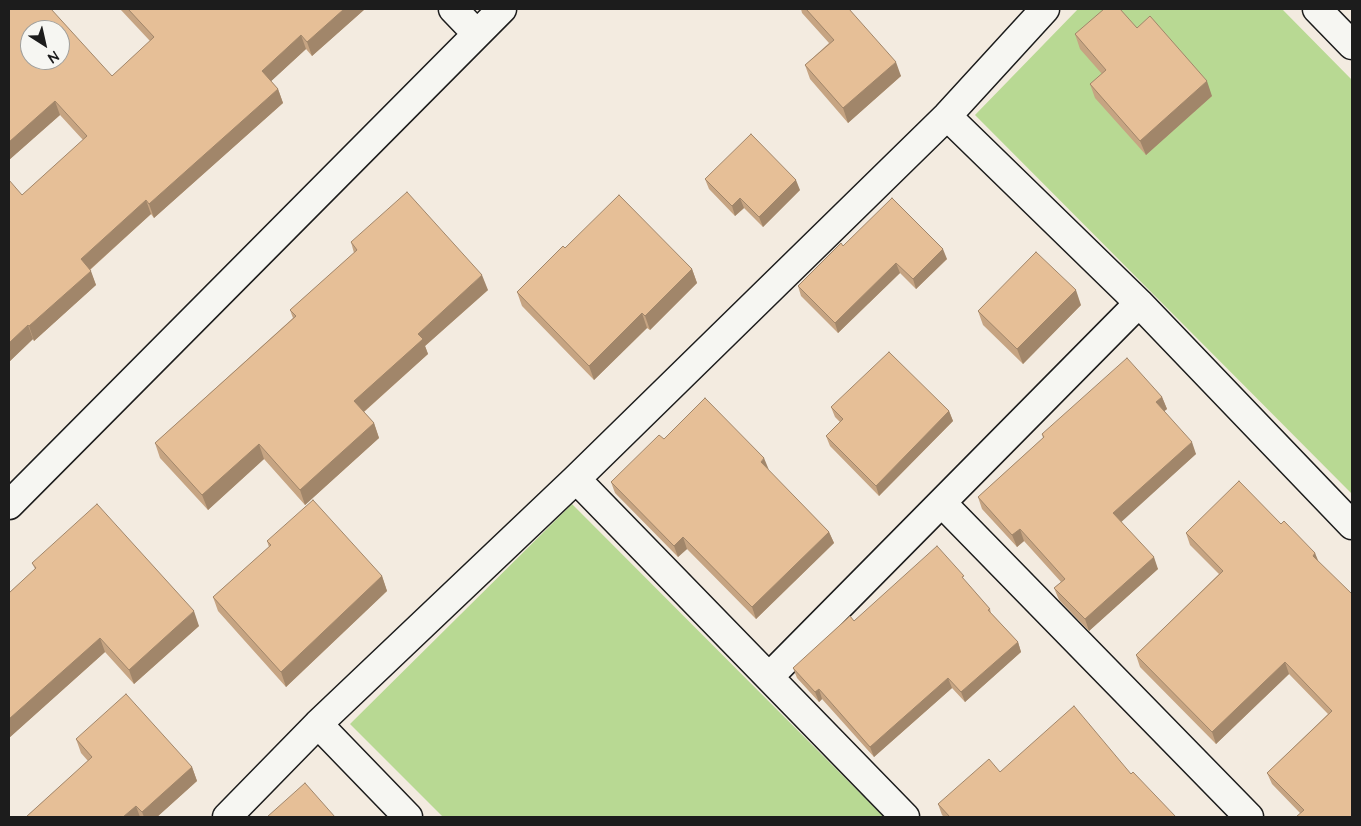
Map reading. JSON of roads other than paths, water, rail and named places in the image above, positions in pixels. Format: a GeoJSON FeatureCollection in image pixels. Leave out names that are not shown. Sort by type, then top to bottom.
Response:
{"type":"FeatureCollection","features":[{"type":"Feature","properties":{"kind":"street"},"geometry":{"type":"LineString","coordinates":[[453,9],[477,34]]}},
{"type":"Feature","properties":{"kind":"street"},"geometry":{"type":"LineString","coordinates":[[9,505],[502,9]]}},
{"type":"Feature","properties":{"kind":"street"},"geometry":{"type":"LineString","coordinates":[[227,817],[318,724],[576,479],[948,116],[1045,9]]}},
{"type":"Feature","properties":{"kind":"street"},"geometry":{"type":"LineString","coordinates":[[1317,9],[1352,45]]}},
{"type":"Feature","properties":{"kind":"street"},"geometry":{"type":"LineString","coordinates":[[948,116],[1139,304],[1352,525]]}},
{"type":"Feature","properties":{"kind":"street"},"geometry":{"type":"LineString","coordinates":[[769,677],[1139,304]]}},
{"type":"Feature","properties":{"kind":"street"},"geometry":{"type":"LineString","coordinates":[[576,479],[905,817]]}},
{"type":"Feature","properties":{"kind":"street"},"geometry":{"type":"LineString","coordinates":[[942,503],[1248,817]]}},
{"type":"Feature","properties":{"kind":"street"},"geometry":{"type":"LineString","coordinates":[[318,724],[408,817]]}}]}
